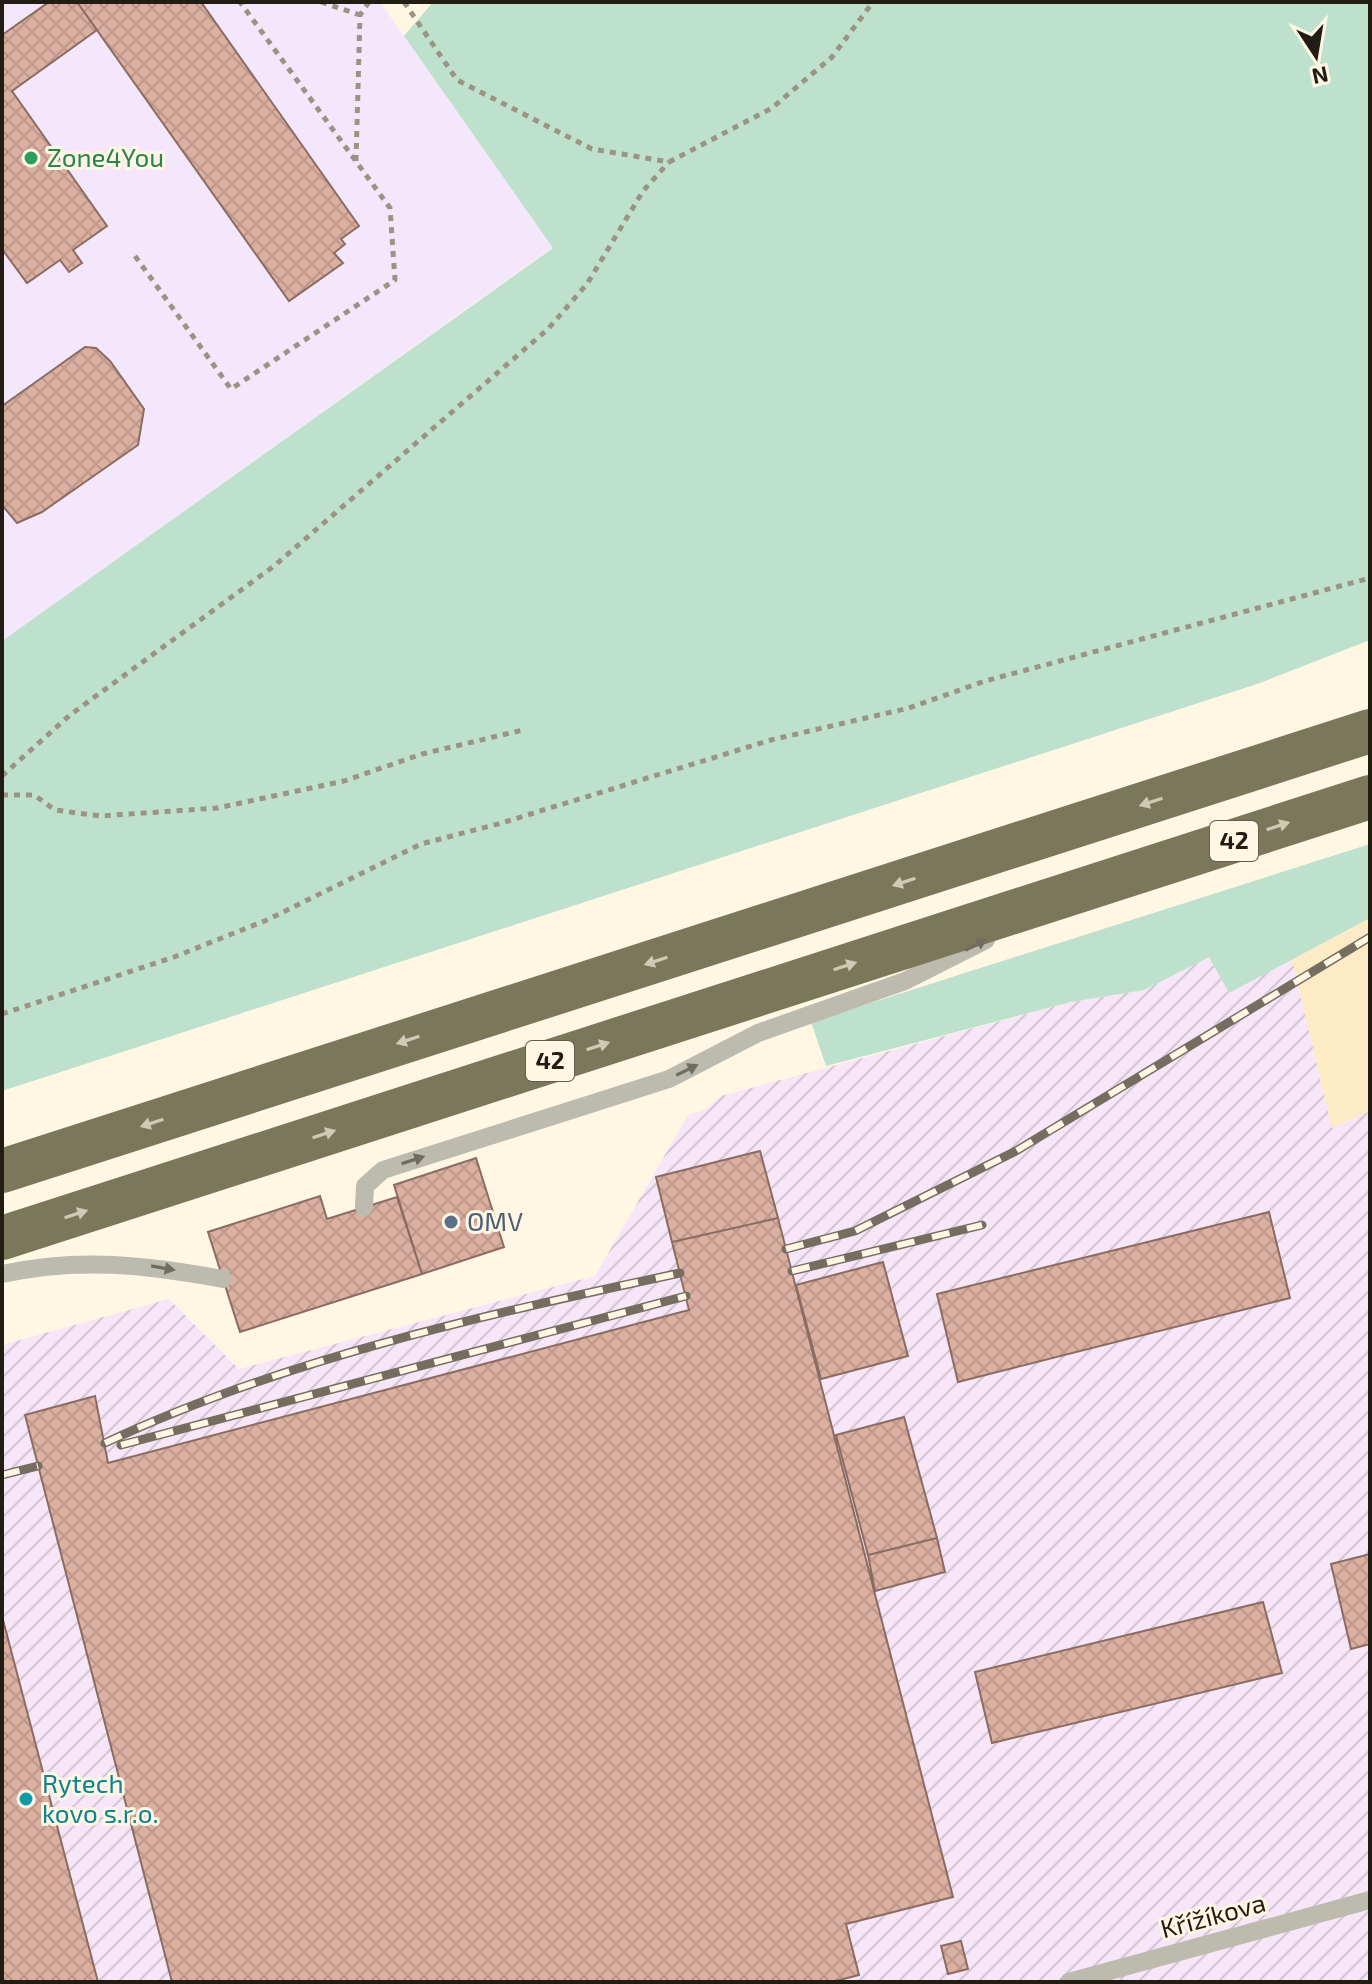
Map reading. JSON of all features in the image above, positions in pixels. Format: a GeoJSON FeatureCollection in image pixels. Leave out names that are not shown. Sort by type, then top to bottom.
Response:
{"type":"FeatureCollection","features":[{"type":"Feature","properties":{"kind":"highway","name":"42"},"geometry":{"type":"LineString","coordinates":[[2,1171],[1370,731]]}},
{"type":"Feature","properties":{"kind":"highway","name":"42"},"geometry":{"type":"LineString","coordinates":[[2,1238],[1370,797]]}},
{"type":"Feature","properties":{"kind":"lane"},"geometry":{"type":"LineString","coordinates":[[364,1207],[365,1186],[383,1170],[669,1079],[781,1023],[905,981],[1097,884]]}},
{"type":"Feature","properties":{"kind":"lane"},"geometry":{"type":"LineString","coordinates":[[2,1274],[103,1263],[144,1265],[223,1279]]}},
{"type":"Feature","properties":{"kind":"lane","name":"Křížíkova"},"geometry":{"type":"LineString","coordinates":[[1069,1982],[1370,1900]]}},
{"type":"Feature","properties":{"kind":"path"},"geometry":{"type":"LineString","coordinates":[[135,256],[231,389],[395,280],[390,208],[240,2]]}},
{"type":"Feature","properties":{"kind":"path"},"geometry":{"type":"LineString","coordinates":[[321,2],[360,15]]}},
{"type":"Feature","properties":{"kind":"path"},"geometry":{"type":"LineString","coordinates":[[356,162],[360,15],[369,2]]}},
{"type":"Feature","properties":{"kind":"path"},"geometry":{"type":"LineString","coordinates":[[404,2],[457,80],[592,149],[669,162]]}},
{"type":"Feature","properties":{"kind":"path"},"geometry":{"type":"LineString","coordinates":[[2,776],[70,715],[274,566],[548,329],[587,284],[643,191],[669,162],[772,108],[832,57],[873,2]]}},
{"type":"Feature","properties":{"kind":"path"},"geometry":{"type":"LineString","coordinates":[[2,1014],[174,957],[267,920],[421,844],[498,824],[771,740],[909,708],[985,681],[1370,578]]}},
{"type":"Feature","properties":{"kind":"path"},"geometry":{"type":"LineString","coordinates":[[2,795],[34,795],[55,810],[100,816],[217,808],[344,781],[422,754],[523,730]]}},
{"type":"Feature","properties":{"kind":"shaded area"},"geometry":{"type":"Polygon","coordinates":[[[2,2],[380,2],[553,247],[2,641],[2,2]]]}},
{"type":"Feature","properties":{"kind":"shaded area"},"geometry":{"type":"Polygon","coordinates":[[[1370,918],[1370,1111],[1332,1128],[1292,959],[1370,918]]]}},
{"type":"Feature","properties":{"kind":"shaded area"},"geometry":{"type":"Polygon","coordinates":[[[1209,957],[1229,993],[1292,959],[1332,1128],[1370,1111],[1370,1982],[2,1982],[2,1345],[169,1299],[239,1369],[595,1276],[688,1115],[705,1110],[721,1096],[1071,1002],[1144,990],[1209,957]]]}},
{"type":"Feature","properties":{"kind":"green space"},"geometry":{"type":"Polygon","coordinates":[[[433,2],[1370,2],[1370,640],[1260,683],[2,1091],[2,641],[553,248],[404,36],[433,2]]]}},
{"type":"Feature","properties":{"kind":"green space"},"geometry":{"type":"Polygon","coordinates":[[[1370,844],[1370,918],[1229,993],[1209,957],[1144,990],[1071,1002],[826,1066],[811,1022],[1370,844]]]}},
{"type":"Feature","properties":{"kind":"building","name":"Zone4You"},"geometry":{"type":"Polygon","coordinates":[[[49,2],[77,2],[97,30],[12,91],[107,226],[73,250],[82,263],[69,272],[60,260],[27,283],[2,249],[2,35],[49,2]]]}},
{"type":"Feature","properties":{"kind":"building"},"geometry":{"type":"Polygon","coordinates":[[[77,2],[201,2],[359,226],[341,239],[345,244],[334,253],[343,263],[289,301],[77,2]]]}},
{"type":"Feature","properties":{"kind":"building"},"geometry":{"type":"Polygon","coordinates":[[[85,347],[96,348],[110,361],[144,409],[138,445],[42,512],[17,523],[2,505],[2,406],[85,347]]]}},
{"type":"Feature","properties":{"kind":"building"},"geometry":{"type":"Polygon","coordinates":[[[760,1151],[778,1218],[672,1242],[656,1177],[760,1151]]]}},
{"type":"Feature","properties":{"kind":"building","name":"OMV"},"geometry":{"type":"Polygon","coordinates":[[[476,1158],[504,1247],[422,1274],[394,1185],[476,1158]]]}},
{"type":"Feature","properties":{"kind":"building"},"geometry":{"type":"Polygon","coordinates":[[[320,1196],[327,1219],[397,1197],[422,1274],[240,1332],[208,1232],[320,1196]]]}},
{"type":"Feature","properties":{"kind":"building"},"geometry":{"type":"Polygon","coordinates":[[[1269,1212],[1290,1298],[958,1382],[937,1294],[1269,1212]]]}},
{"type":"Feature","properties":{"kind":"building"},"geometry":{"type":"Polygon","coordinates":[[[778,1218],[953,1897],[846,1924],[859,1975],[832,1982],[172,1982],[25,1415],[95,1396],[108,1463],[689,1310],[672,1242],[778,1218]]]}},
{"type":"Feature","properties":{"kind":"building"},"geometry":{"type":"Polygon","coordinates":[[[883,1262],[908,1356],[821,1379],[796,1285],[883,1262]]]}},
{"type":"Feature","properties":{"kind":"building"},"geometry":{"type":"Polygon","coordinates":[[[904,1417],[937,1538],[868,1555],[836,1435],[904,1417]]]}},
{"type":"Feature","properties":{"kind":"building"},"geometry":{"type":"Polygon","coordinates":[[[937,1538],[945,1572],[875,1591],[868,1555],[937,1538]]]}},
{"type":"Feature","properties":{"kind":"building"},"geometry":{"type":"Polygon","coordinates":[[[1370,1554],[1370,1644],[1351,1649],[1331,1564],[1370,1554]]]}},
{"type":"Feature","properties":{"kind":"building"},"geometry":{"type":"Polygon","coordinates":[[[1263,1602],[1282,1673],[992,1743],[975,1672],[1263,1602]]]}},
{"type":"Feature","properties":{"kind":"building","name":"Rytech kovo s.r.o."},"geometry":{"type":"Polygon","coordinates":[[[2,1616],[98,1982],[2,1982],[2,1616]]]}},
{"type":"Feature","properties":{"kind":"building"},"geometry":{"type":"Polygon","coordinates":[[[961,1941],[968,1969],[948,1974],[941,1946],[961,1941]]]}},
{"type":"Feature","properties":{"kind":"railway"},"geometry":{"type":"LineString","coordinates":[[786,1249],[855,1231],[1016,1151],[1370,937]]}},
{"type":"Feature","properties":{"kind":"railway"},"geometry":{"type":"LineString","coordinates":[[792,1271],[982,1225]]}},
{"type":"Feature","properties":{"kind":"railway"},"geometry":{"type":"LineString","coordinates":[[105,1443],[173,1413],[315,1363],[461,1323],[680,1273]]}},
{"type":"Feature","properties":{"kind":"railway"},"geometry":{"type":"LineString","coordinates":[[121,1445],[686,1296]]}},
{"type":"Feature","properties":{"kind":"railway"},"geometry":{"type":"LineString","coordinates":[[2,1475],[38,1466]]}},
{"type":"Feature","properties":{"kind":"place","name":"Zone4You"},"geometry":{"type":"Point","coordinates":[31,158]}},
{"type":"Feature","properties":{"kind":"place","name":"OMV"},"geometry":{"type":"Point","coordinates":[451,1222]}},
{"type":"Feature","properties":{"kind":"place","name":"Rytech kovo s.r.o."},"geometry":{"type":"Point","coordinates":[26,1799]}}]}
